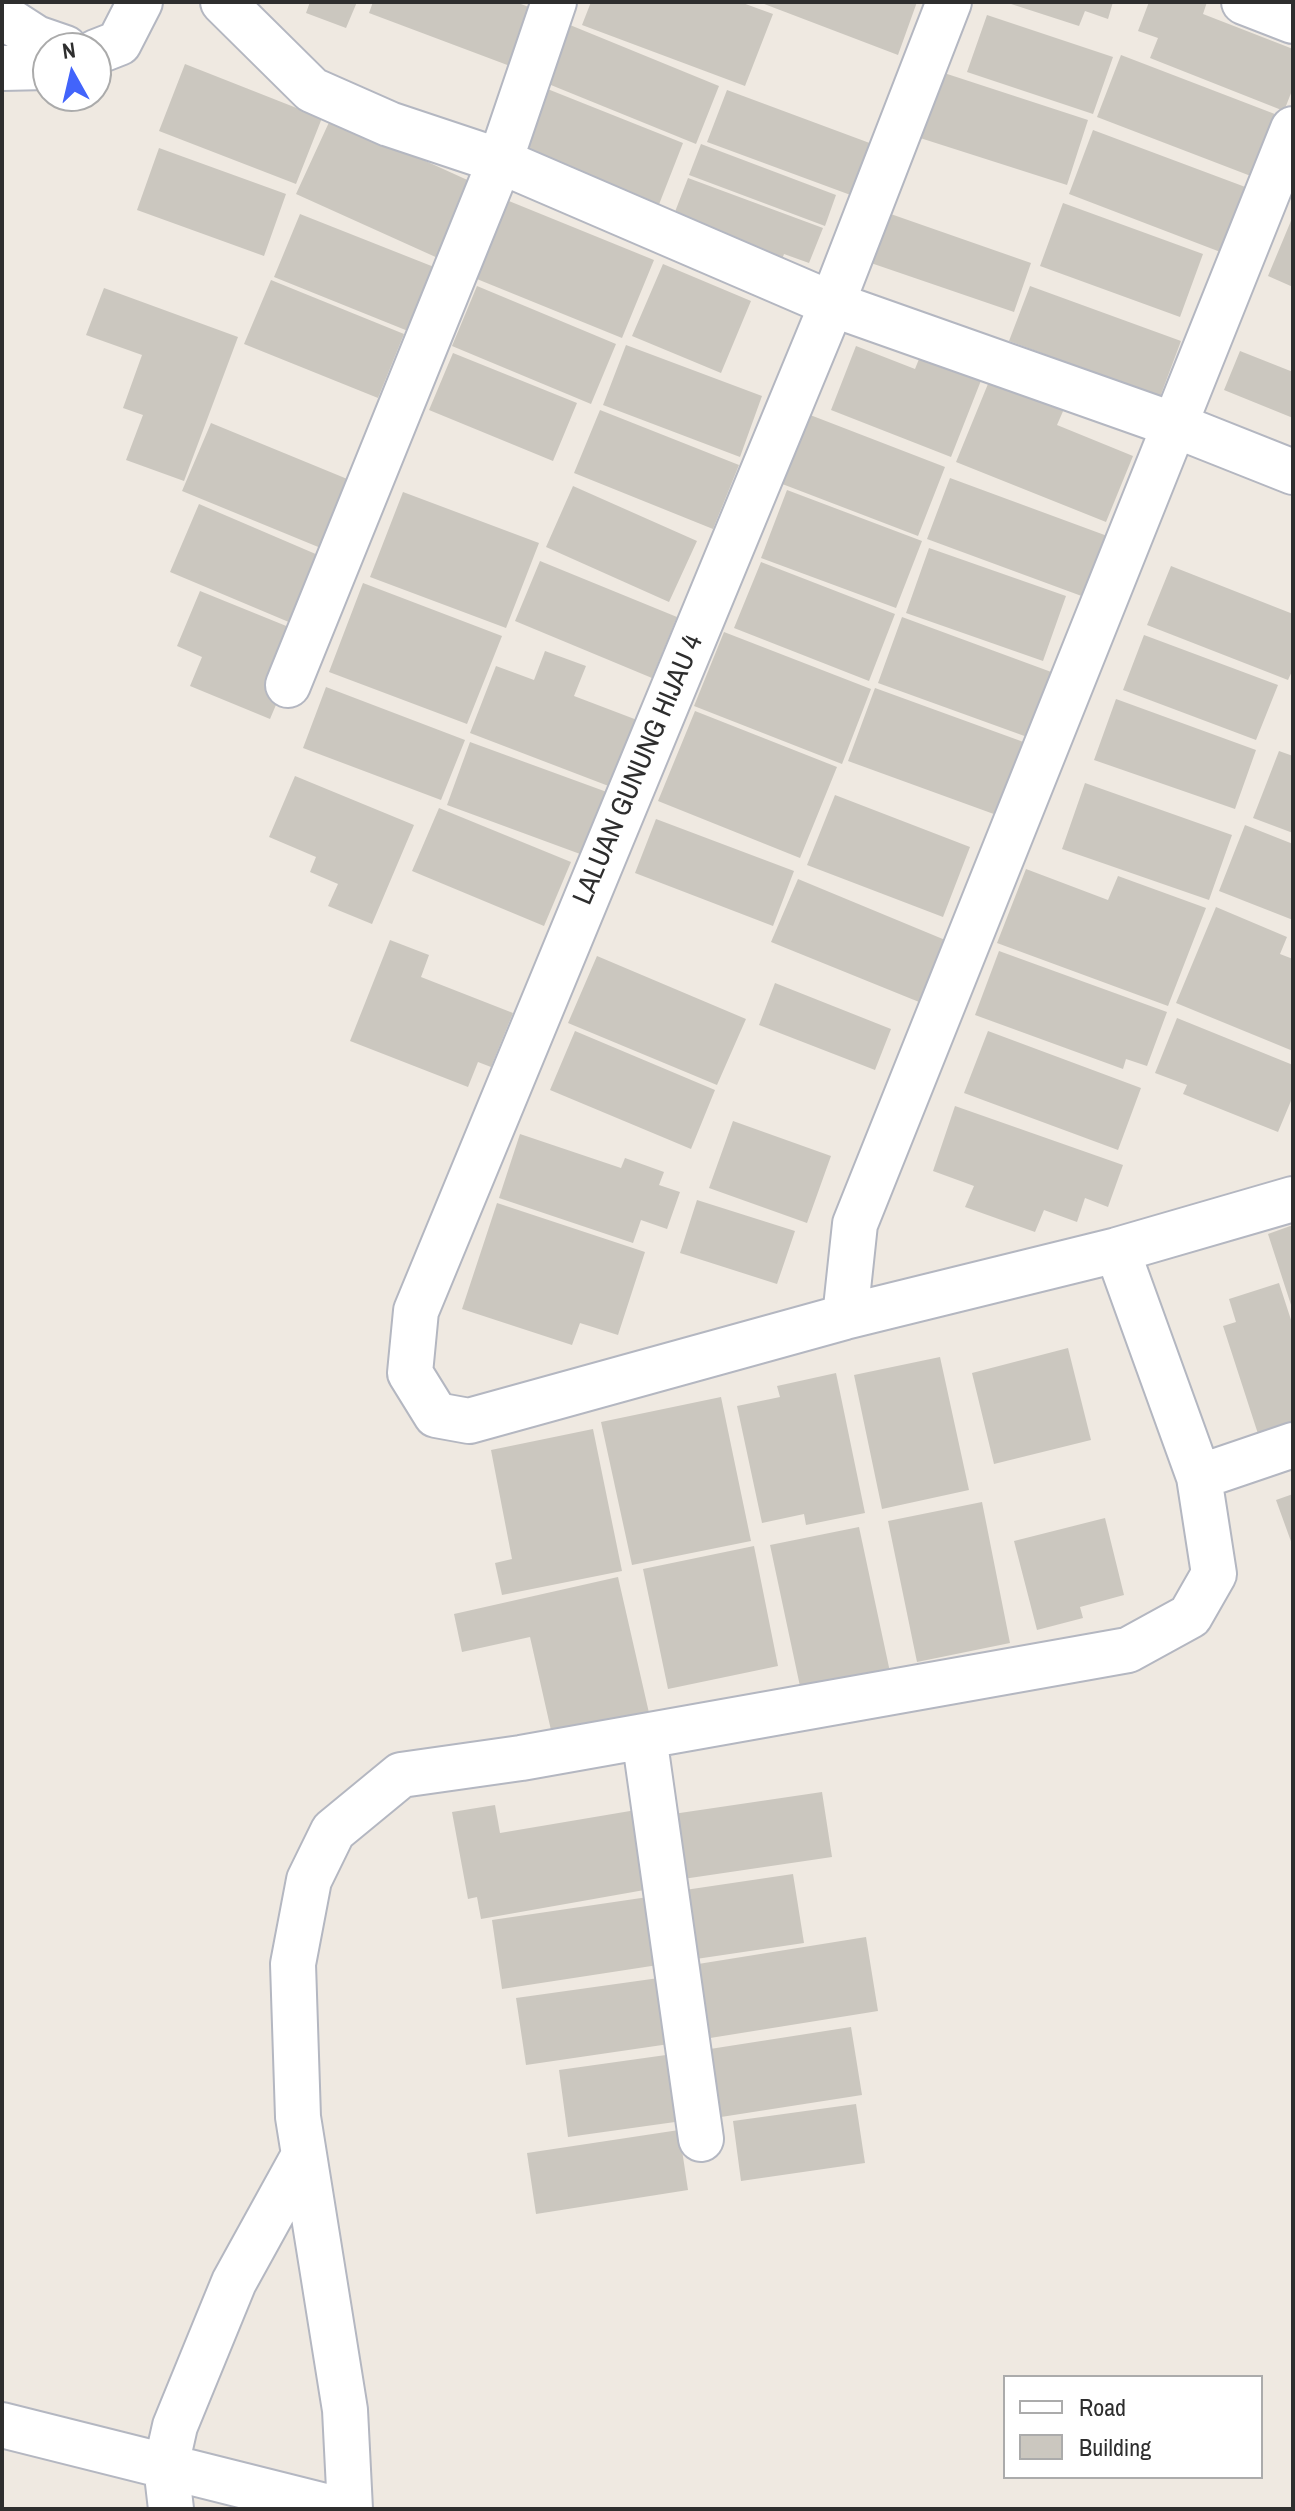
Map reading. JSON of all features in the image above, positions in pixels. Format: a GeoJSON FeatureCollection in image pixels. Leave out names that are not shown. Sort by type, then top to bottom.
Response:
{"type":"FeatureCollection","features":[{"type":"Feature","properties":{"kind":"street"},"geometry":{"type":"LineString","coordinates":[[112,46],[119,43],[140,2]]}},
{"type":"Feature","properties":{"kind":"street"},"geometry":{"type":"LineString","coordinates":[[223,2],[312,90],[389,124],[500,161],[832,304],[1177,426],[1293,472]]}},
{"type":"Feature","properties":{"kind":"street"},"geometry":{"type":"LineString","coordinates":[[288,685],[500,161],[554,2]]}},
{"type":"Feature","properties":{"kind":"street","name":"LALUAN GUNUNG HIJAU 4"},"geometry":{"type":"LineString","coordinates":[[949,2],[832,304],[445,1236],[416,1311],[410,1373],[436,1415],[469,1421],[845,1317],[1117,1250],[1293,1199]]}},
{"type":"Feature","properties":{"kind":"street"},"geometry":{"type":"LineString","coordinates":[[1244,2],[1293,21]]}},
{"type":"Feature","properties":{"kind":"street"},"geometry":{"type":"LineString","coordinates":[[2,16],[32,35]]}},
{"type":"Feature","properties":{"kind":"street"},"geometry":{"type":"LineString","coordinates":[[2,68],[32,67]]}},
{"type":"Feature","properties":{"kind":"street"},"geometry":{"type":"LineString","coordinates":[[845,1317],[855,1224],[1177,426],[1293,129]]}},
{"type":"Feature","properties":{"kind":"street"},"geometry":{"type":"LineString","coordinates":[[350,2509],[345,2410],[298,2117],[293,1964],[309,1880],[333,1831],[401,1775],[644,1736],[1128,1650],[1190,1616],[1214,1574],[1199,1477],[1117,1250]]}},
{"type":"Feature","properties":{"kind":"street"},"geometry":{"type":"LineString","coordinates":[[1199,1477],[1293,1445]]}},
{"type":"Feature","properties":{"kind":"street"},"geometry":{"type":"LineString","coordinates":[[644,1736],[701,2139]]}},
{"type":"Feature","properties":{"kind":"street"},"geometry":{"type":"LineString","coordinates":[[171,2509],[166,2466],[175,2426],[234,2282],[304,2155]]}},
{"type":"Feature","properties":{"kind":"street"},"geometry":{"type":"LineString","coordinates":[[2,2425],[337,2509]]}},
{"type":"Feature","properties":{"kind":"building"},"geometry":{"type":"Polygon","coordinates":[[[310,2],[357,2],[346,28],[306,13],[310,2]]]}},
{"type":"Feature","properties":{"kind":"building"},"geometry":{"type":"Polygon","coordinates":[[[373,2],[515,2],[532,8],[510,66],[369,13],[373,2]]]}},
{"type":"Feature","properties":{"kind":"building"},"geometry":{"type":"Polygon","coordinates":[[[591,2],[740,2],[773,14],[745,86],[582,25],[591,2]]]}},
{"type":"Feature","properties":{"kind":"building"},"geometry":{"type":"Polygon","coordinates":[[[759,2],[917,2],[898,55],[759,2]]]}},
{"type":"Feature","properties":{"kind":"building"},"geometry":{"type":"Polygon","coordinates":[[[1113,2],[1108,19],[1085,11],[1079,26],[1008,3],[1113,2]]]}},
{"type":"Feature","properties":{"kind":"building"},"geometry":{"type":"Polygon","coordinates":[[[1149,2],[1207,2],[1203,14],[1293,49],[1293,88],[1284,111],[1150,58],[1158,38],[1138,31],[1149,2]]]}},
{"type":"Feature","properties":{"kind":"building"},"geometry":{"type":"Polygon","coordinates":[[[987,15],[1113,57],[1093,114],[967,72],[987,15]]]}},
{"type":"Feature","properties":{"kind":"building"},"geometry":{"type":"Polygon","coordinates":[[[570,25],[719,86],[696,144],[546,83],[570,25]]]}},
{"type":"Feature","properties":{"kind":"building"},"geometry":{"type":"Polygon","coordinates":[[[1121,55],[1280,116],[1256,178],[1097,117],[1121,55]]]}},
{"type":"Feature","properties":{"kind":"building"},"geometry":{"type":"Polygon","coordinates":[[[185,64],[322,118],[296,184],[159,131],[185,64]]]}},
{"type":"Feature","properties":{"kind":"building"},"geometry":{"type":"Polygon","coordinates":[[[938,71],[1088,120],[1067,185],[917,137],[938,71]]]}},
{"type":"Feature","properties":{"kind":"building"},"geometry":{"type":"Polygon","coordinates":[[[545,88],[683,143],[658,207],[520,151],[545,88]]]}},
{"type":"Feature","properties":{"kind":"building"},"geometry":{"type":"Polygon","coordinates":[[[727,90],[875,145],[856,197],[707,142],[727,90]]]}},
{"type":"Feature","properties":{"kind":"building"},"geometry":{"type":"Polygon","coordinates":[[[331,118],[474,183],[440,259],[296,194],[331,118]]]}},
{"type":"Feature","properties":{"kind":"building"},"geometry":{"type":"Polygon","coordinates":[[[1093,130],[1248,188],[1223,253],[1069,194],[1093,130]]]}},
{"type":"Feature","properties":{"kind":"building"},"geometry":{"type":"Polygon","coordinates":[[[701,144],[836,195],[825,226],[689,175],[701,144]]]}},
{"type":"Feature","properties":{"kind":"building"},"geometry":{"type":"Polygon","coordinates":[[[159,148],[286,194],[264,256],[137,210],[159,148]]]}},
{"type":"Feature","properties":{"kind":"building"},"geometry":{"type":"Polygon","coordinates":[[[688,178],[823,228],[809,263],[784,254],[778,271],[668,230],[688,178]]]}},
{"type":"Feature","properties":{"kind":"building"},"geometry":{"type":"Polygon","coordinates":[[[504,199],[654,260],[622,338],[472,277],[504,199]]]}},
{"type":"Feature","properties":{"kind":"building"},"geometry":{"type":"Polygon","coordinates":[[[1063,203],[1203,254],[1180,317],[1040,266],[1063,203]]]}},
{"type":"Feature","properties":{"kind":"building"},"geometry":{"type":"Polygon","coordinates":[[[885,212],[1031,263],[1014,312],[868,262],[885,212]]]}},
{"type":"Feature","properties":{"kind":"building"},"geometry":{"type":"Polygon","coordinates":[[[300,214],[434,267],[408,331],[274,277],[300,214]]]}},
{"type":"Feature","properties":{"kind":"building"},"geometry":{"type":"Polygon","coordinates":[[[1293,216],[1293,287],[1268,276],[1293,216]]]}},
{"type":"Feature","properties":{"kind":"building"},"geometry":{"type":"Polygon","coordinates":[[[663,264],[751,301],[721,373],[632,336],[663,264]]]}},
{"type":"Feature","properties":{"kind":"building"},"geometry":{"type":"Polygon","coordinates":[[[271,280],[404,334],[378,398],[244,344],[271,280]]]}},
{"type":"Feature","properties":{"kind":"building"},"geometry":{"type":"Polygon","coordinates":[[[477,286],[616,344],[591,404],[452,346],[477,286]]]}},
{"type":"Feature","properties":{"kind":"building"},"geometry":{"type":"Polygon","coordinates":[[[1030,286],[1181,341],[1160,397],[1009,341],[1030,286]]]}},
{"type":"Feature","properties":{"kind":"building"},"geometry":{"type":"Polygon","coordinates":[[[104,288],[238,337],[184,481],[126,460],[143,415],[123,408],[142,355],[86,335],[104,288]]]}},
{"type":"Feature","properties":{"kind":"building"},"geometry":{"type":"Polygon","coordinates":[[[626,345],[762,396],[740,457],[603,405],[626,345]]]}},
{"type":"Feature","properties":{"kind":"building"},"geometry":{"type":"Polygon","coordinates":[[[856,346],[915,369],[921,354],[982,378],[951,457],[831,410],[856,346]]]}},
{"type":"Feature","properties":{"kind":"building"},"geometry":{"type":"Polygon","coordinates":[[[1240,351],[1293,372],[1293,418],[1224,390],[1240,351]]]}},
{"type":"Feature","properties":{"kind":"building"},"geometry":{"type":"Polygon","coordinates":[[[453,353],[577,403],[553,461],[429,410],[453,353]]]}},
{"type":"Feature","properties":{"kind":"building"},"geometry":{"type":"Polygon","coordinates":[[[990,379],[1064,409],[1057,425],[1133,456],[1106,522],[956,462],[990,379]]]}},
{"type":"Feature","properties":{"kind":"building"},"geometry":{"type":"Polygon","coordinates":[[[600,410],[739,465],[713,529],[574,473],[600,410]]]}},
{"type":"Feature","properties":{"kind":"building"},"geometry":{"type":"Polygon","coordinates":[[[805,413],[945,467],[918,536],[777,482],[805,413]]]}},
{"type":"Feature","properties":{"kind":"building"},"geometry":{"type":"Polygon","coordinates":[[[211,423],[357,483],[328,551],[182,491],[211,423]]]}},
{"type":"Feature","properties":{"kind":"building"},"geometry":{"type":"Polygon","coordinates":[[[950,478],[1110,537],[1087,598],[927,539],[950,478]]]}},
{"type":"Feature","properties":{"kind":"building"},"geometry":{"type":"Polygon","coordinates":[[[573,486],[697,541],[669,602],[546,547],[573,486]]]}},
{"type":"Feature","properties":{"kind":"building"},"geometry":{"type":"Polygon","coordinates":[[[787,490],[922,541],[896,608],[761,558],[787,490]]]}},
{"type":"Feature","properties":{"kind":"building"},"geometry":{"type":"Polygon","coordinates":[[[403,492],[539,543],[506,628],[370,577],[403,492]]]}},
{"type":"Feature","properties":{"kind":"building"},"geometry":{"type":"Polygon","coordinates":[[[199,504],[332,561],[303,628],[170,572],[199,504]]]}},
{"type":"Feature","properties":{"kind":"building"},"geometry":{"type":"Polygon","coordinates":[[[929,548],[1066,596],[1043,661],[906,613],[929,548]]]}},
{"type":"Feature","properties":{"kind":"building"},"geometry":{"type":"Polygon","coordinates":[[[540,561],[677,617],[652,678],[515,621],[540,561]]]}},
{"type":"Feature","properties":{"kind":"building"},"geometry":{"type":"Polygon","coordinates":[[[761,562],[895,614],[869,681],[734,628],[761,562]]]}},
{"type":"Feature","properties":{"kind":"building"},"geometry":{"type":"Polygon","coordinates":[[[1171,566],[1293,614],[1293,669],[1288,680],[1147,625],[1171,566]]]}},
{"type":"Feature","properties":{"kind":"building"},"geometry":{"type":"Polygon","coordinates":[[[363,583],[502,636],[467,724],[329,672],[363,583]]]}},
{"type":"Feature","properties":{"kind":"building"},"geometry":{"type":"Polygon","coordinates":[[[200,591],[306,634],[270,719],[190,686],[202,657],[177,646],[200,591]]]}},
{"type":"Feature","properties":{"kind":"building"},"geometry":{"type":"Polygon","coordinates":[[[902,617],[1054,673],[1030,738],[878,683],[902,617]]]}},
{"type":"Feature","properties":{"kind":"building"},"geometry":{"type":"Polygon","coordinates":[[[724,632],[871,689],[842,764],[694,706],[724,632]]]}},
{"type":"Feature","properties":{"kind":"building"},"geometry":{"type":"Polygon","coordinates":[[[1144,635],[1278,685],[1256,740],[1123,690],[1144,635]]]}},
{"type":"Feature","properties":{"kind":"building"},"geometry":{"type":"Polygon","coordinates":[[[545,651],[586,666],[574,696],[645,723],[619,790],[470,733],[496,666],[534,680],[545,651]]]}},
{"type":"Feature","properties":{"kind":"building"},"geometry":{"type":"Polygon","coordinates":[[[326,687],[465,740],[441,800],[303,748],[326,687]]]}},
{"type":"Feature","properties":{"kind":"building"},"geometry":{"type":"Polygon","coordinates":[[[875,688],[1029,744],[1002,817],[848,761],[875,688]]]}},
{"type":"Feature","properties":{"kind":"building"},"geometry":{"type":"Polygon","coordinates":[[[1116,699],[1256,750],[1235,809],[1094,760],[1116,699]]]}},
{"type":"Feature","properties":{"kind":"building"},"geometry":{"type":"Polygon","coordinates":[[[695,711],[837,767],[800,858],[658,801],[695,711]]]}},
{"type":"Feature","properties":{"kind":"building"},"geometry":{"type":"Polygon","coordinates":[[[470,742],[615,795],[591,858],[447,805],[470,742]]]}},
{"type":"Feature","properties":{"kind":"building"},"geometry":{"type":"Polygon","coordinates":[[[1279,751],[1293,756],[1293,833],[1253,818],[1279,751]]]}},
{"type":"Feature","properties":{"kind":"building"},"geometry":{"type":"Polygon","coordinates":[[[295,776],[414,825],[372,924],[328,906],[338,884],[310,872],[316,857],[269,837],[295,776]]]}},
{"type":"Feature","properties":{"kind":"building"},"geometry":{"type":"Polygon","coordinates":[[[1085,783],[1232,835],[1209,900],[1062,849],[1085,783]]]}},
{"type":"Feature","properties":{"kind":"building"},"geometry":{"type":"Polygon","coordinates":[[[835,795],[970,847],[943,917],[807,865],[835,795]]]}},
{"type":"Feature","properties":{"kind":"building"},"geometry":{"type":"Polygon","coordinates":[[[439,808],[571,862],[544,926],[412,871],[439,808]]]}},
{"type":"Feature","properties":{"kind":"building"},"geometry":{"type":"Polygon","coordinates":[[[656,819],[794,871],[773,926],[635,873],[656,819]]]}},
{"type":"Feature","properties":{"kind":"building"},"geometry":{"type":"Polygon","coordinates":[[[1245,825],[1293,844],[1293,920],[1219,891],[1245,825]]]}},
{"type":"Feature","properties":{"kind":"building"},"geometry":{"type":"Polygon","coordinates":[[[1026,869],[1108,900],[1118,876],[1206,908],[1168,1006],[997,943],[1026,869]]]}},
{"type":"Feature","properties":{"kind":"building"},"geometry":{"type":"Polygon","coordinates":[[[798,879],[950,942],[924,1004],[771,942],[798,879]]]}},
{"type":"Feature","properties":{"kind":"building"},"geometry":{"type":"Polygon","coordinates":[[[1216,907],[1287,937],[1280,954],[1293,959],[1293,1051],[1176,1003],[1216,907]]]}},
{"type":"Feature","properties":{"kind":"building"},"geometry":{"type":"Polygon","coordinates":[[[390,940],[429,955],[421,977],[513,1013],[491,1067],[478,1062],[468,1087],[350,1041],[390,940]]]}},
{"type":"Feature","properties":{"kind":"building"},"geometry":{"type":"Polygon","coordinates":[[[999,951],[1167,1012],[1147,1066],[1126,1059],[1123,1069],[975,1015],[999,951]]]}},
{"type":"Feature","properties":{"kind":"building"},"geometry":{"type":"Polygon","coordinates":[[[597,956],[746,1019],[717,1085],[568,1023],[597,956]]]}},
{"type":"Feature","properties":{"kind":"building"},"geometry":{"type":"Polygon","coordinates":[[[775,983],[891,1029],[875,1070],[759,1025],[775,983]]]}},
{"type":"Feature","properties":{"kind":"building"},"geometry":{"type":"Polygon","coordinates":[[[1177,1018],[1293,1065],[1293,1096],[1278,1132],[1183,1094],[1187,1085],[1155,1073],[1177,1018]]]}},
{"type":"Feature","properties":{"kind":"building"},"geometry":{"type":"Polygon","coordinates":[[[575,1031],[715,1090],[691,1149],[550,1090],[575,1031]]]}},
{"type":"Feature","properties":{"kind":"building"},"geometry":{"type":"Polygon","coordinates":[[[988,1031],[1141,1088],[1118,1150],[964,1093],[988,1031]]]}},
{"type":"Feature","properties":{"kind":"building"},"geometry":{"type":"Polygon","coordinates":[[[955,1106],[1123,1165],[1108,1207],[1085,1198],[1077,1222],[1044,1210],[1035,1232],[965,1207],[974,1186],[933,1171],[955,1106]]]}},
{"type":"Feature","properties":{"kind":"building"},"geometry":{"type":"Polygon","coordinates":[[[733,1121],[831,1156],[807,1223],[709,1188],[733,1121]]]}},
{"type":"Feature","properties":{"kind":"building"},"geometry":{"type":"Polygon","coordinates":[[[520,1134],[621,1168],[625,1158],[664,1172],[659,1185],[680,1192],[667,1229],[641,1220],[633,1243],[499,1198],[520,1134]]]}},
{"type":"Feature","properties":{"kind":"building"},"geometry":{"type":"Polygon","coordinates":[[[697,1200],[795,1231],[777,1284],[680,1253],[697,1200]]]}},
{"type":"Feature","properties":{"kind":"building"},"geometry":{"type":"Polygon","coordinates":[[[497,1203],[645,1252],[618,1335],[580,1323],[572,1345],[462,1309],[497,1203]]]}},
{"type":"Feature","properties":{"kind":"building"},"geometry":{"type":"Polygon","coordinates":[[[1293,1225],[1293,1308],[1292,1308],[1268,1234],[1293,1225]]]}},
{"type":"Feature","properties":{"kind":"building"},"geometry":{"type":"Polygon","coordinates":[[[1279,1283],[1293,1326],[1293,1429],[1260,1440],[1223,1326],[1236,1322],[1229,1299],[1279,1283]]]}},
{"type":"Feature","properties":{"kind":"building"},"geometry":{"type":"Polygon","coordinates":[[[1068,1348],[1091,1440],[994,1464],[972,1373],[1068,1348]]]}},
{"type":"Feature","properties":{"kind":"building"},"geometry":{"type":"Polygon","coordinates":[[[940,1357],[969,1490],[882,1509],[854,1375],[940,1357]]]}},
{"type":"Feature","properties":{"kind":"building"},"geometry":{"type":"Polygon","coordinates":[[[836,1373],[865,1513],[806,1525],[804,1514],[762,1523],[737,1406],[780,1397],[777,1386],[836,1373]]]}},
{"type":"Feature","properties":{"kind":"building"},"geometry":{"type":"Polygon","coordinates":[[[721,1397],[751,1541],[632,1565],[601,1422],[721,1397]]]}},
{"type":"Feature","properties":{"kind":"building"},"geometry":{"type":"Polygon","coordinates":[[[593,1429],[622,1571],[502,1595],[495,1563],[512,1559],[491,1450],[593,1429]]]}},
{"type":"Feature","properties":{"kind":"building"},"geometry":{"type":"Polygon","coordinates":[[[1293,1494],[1293,1547],[1276,1500],[1293,1494]]]}},
{"type":"Feature","properties":{"kind":"building"},"geometry":{"type":"Polygon","coordinates":[[[982,1502],[1010,1643],[917,1662],[888,1521],[982,1502]]]}},
{"type":"Feature","properties":{"kind":"building"},"geometry":{"type":"Polygon","coordinates":[[[1105,1518],[1124,1595],[1080,1607],[1083,1618],[1037,1630],[1014,1541],[1105,1518]]]}},
{"type":"Feature","properties":{"kind":"building"},"geometry":{"type":"Polygon","coordinates":[[[859,1527],[890,1672],[801,1691],[770,1545],[859,1527]]]}},
{"type":"Feature","properties":{"kind":"building"},"geometry":{"type":"Polygon","coordinates":[[[754,1546],[778,1666],[668,1689],[643,1569],[754,1546]]]}},
{"type":"Feature","properties":{"kind":"building"},"geometry":{"type":"Polygon","coordinates":[[[618,1577],[652,1726],[555,1748],[530,1637],[462,1652],[454,1614],[618,1577]]]}},
{"type":"Feature","properties":{"kind":"building"},"geometry":{"type":"Polygon","coordinates":[[[822,1792],[832,1857],[683,1879],[673,1814],[822,1792]]]}},
{"type":"Feature","properties":{"kind":"building"},"geometry":{"type":"Polygon","coordinates":[[[495,1805],[500,1833],[636,1810],[650,1889],[481,1919],[477,1897],[468,1899],[452,1812],[495,1805]]]}},
{"type":"Feature","properties":{"kind":"building"},"geometry":{"type":"Polygon","coordinates":[[[793,1874],[804,1943],[696,1959],[685,1890],[793,1874]]]}},
{"type":"Feature","properties":{"kind":"building"},"geometry":{"type":"Polygon","coordinates":[[[648,1897],[658,1965],[502,1989],[492,1920],[648,1897]]]}},
{"type":"Feature","properties":{"kind":"building"},"geometry":{"type":"Polygon","coordinates":[[[866,1937],[878,2011],[704,2039],[692,1965],[866,1937]]]}},
{"type":"Feature","properties":{"kind":"building"},"geometry":{"type":"Polygon","coordinates":[[[666,1977],[676,2043],[526,2065],[516,1998],[666,1977]]]}},
{"type":"Feature","properties":{"kind":"building"},"geometry":{"type":"Polygon","coordinates":[[[851,2027],[862,2095],[721,2117],[710,2049],[851,2027]]]}},
{"type":"Feature","properties":{"kind":"building"},"geometry":{"type":"Polygon","coordinates":[[[666,2055],[675,2122],[568,2137],[559,2070],[666,2055]]]}},
{"type":"Feature","properties":{"kind":"building"},"geometry":{"type":"Polygon","coordinates":[[[856,2104],[865,2163],[741,2181],[733,2121],[856,2104]]]}},
{"type":"Feature","properties":{"kind":"building"},"geometry":{"type":"Polygon","coordinates":[[[679,2130],[688,2190],[536,2214],[527,2153],[679,2130]]]}}]}
